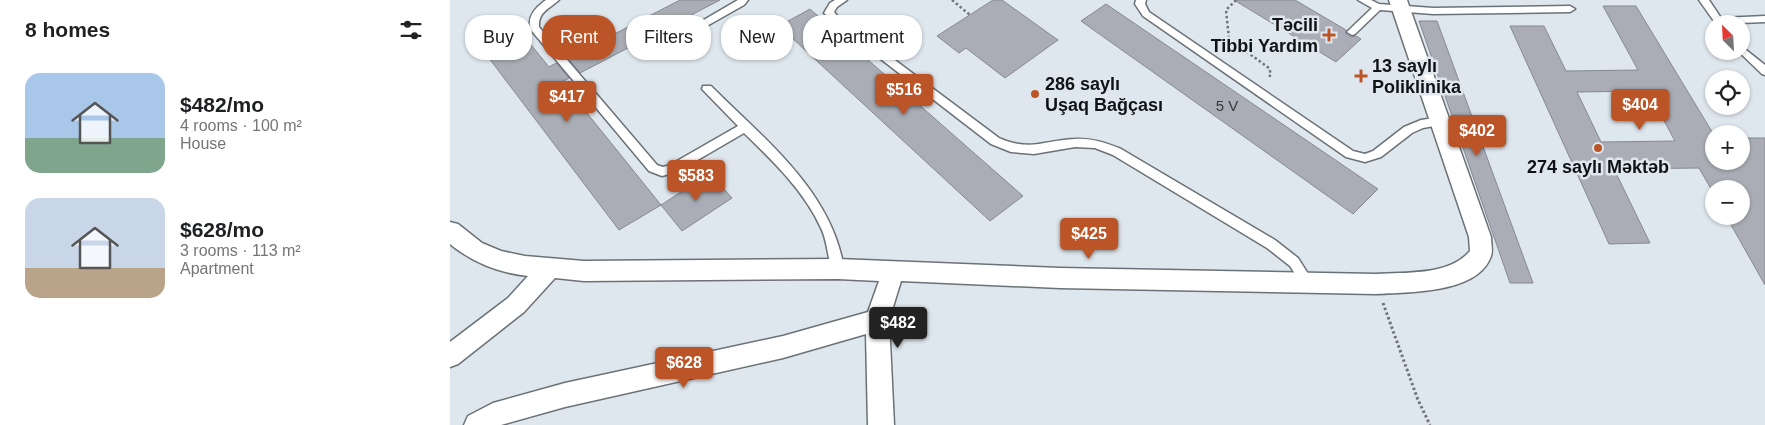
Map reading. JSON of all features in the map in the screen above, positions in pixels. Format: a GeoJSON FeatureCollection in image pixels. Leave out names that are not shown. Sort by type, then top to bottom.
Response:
{"type":"FeatureCollection","features":[{"type":"Feature","properties":{"kind":"street"},"geometry":{"type":"LineString","coordinates":[[451,234],[474,250],[499,260],[549,269],[645,272],[838,269],[1060,278],[1308,284],[1376,284],[1425,281],[1458,274],[1472,264],[1481,254],[1480,237],[1400,5]]}},
{"type":"Feature","properties":{"kind":"street"},"geometry":{"type":"LineString","coordinates":[[450,356],[516,305],[549,269]]}},
{"type":"Feature","properties":{"kind":"street"},"geometry":{"type":"LineString","coordinates":[[881,425],[877,320],[893,271]]}},
{"type":"Feature","properties":{"kind":"street"},"geometry":{"type":"LineString","coordinates":[[477,425],[493,415],[565,395],[783,347],[877,320]]}},
{"type":"Feature","properties":{"kind":"lane"},"geometry":{"type":"LineString","coordinates":[[554,0],[537,12],[533,22],[534,28],[653,168],[662,172],[673,169],[745,127]]}},
{"type":"Feature","properties":{"kind":"lane"},"geometry":{"type":"LineString","coordinates":[[711,20],[743,0]]}},
{"type":"Feature","properties":{"kind":"lane"},"geometry":{"type":"LineString","coordinates":[[842,0],[833,5],[829,13],[995,142],[1011,148],[1034,150],[1075,143],[1096,144],[1117,152],[1271,244],[1294,262],[1308,284]]}},
{"type":"Feature","properties":{"kind":"lane"},"geometry":{"type":"LineString","coordinates":[[1141,0],[1140,4],[1146,14],[1350,154],[1365,158],[1377,154],[1408,130],[1421,124],[1441,121]]}},
{"type":"Feature","properties":{"kind":"lane"},"geometry":{"type":"LineString","coordinates":[[1363,0],[1378,7],[1400,5],[1433,11],[1570,9]]}},
{"type":"Feature","properties":{"kind":"lane"},"geometry":{"type":"LineString","coordinates":[[1704,0],[1715,15]]}},
{"type":"Feature","properties":{"kind":"lane"},"geometry":{"type":"LineString","coordinates":[[1352,32],[1378,7]]}},
{"type":"Feature","properties":{"kind":"lane"},"geometry":{"type":"LineString","coordinates":[[1750,20],[1765,19]]}},
{"type":"Feature","properties":{"kind":"lane"},"geometry":{"type":"LineString","coordinates":[[1750,57],[1765,71]]}},
{"type":"Feature","properties":{"kind":"lane"},"geometry":{"type":"LineString","coordinates":[[707,89],[780,161],[818,212],[827,226],[833,243],[838,269]]}},
{"type":"Feature","properties":{"kind":"path"},"geometry":{"type":"LineString","coordinates":[[952,0],[970,15]]}},
{"type":"Feature","properties":{"kind":"path"},"geometry":{"type":"LineString","coordinates":[[1236,0],[1226,10],[1229,39],[1269,68],[1271,74],[1270,77],[1255,89]]}},
{"type":"Feature","properties":{"kind":"path"},"geometry":{"type":"LineString","coordinates":[[1376,284],[1418,400],[1430,425]]}},
{"type":"Feature","properties":{"kind":"building"},"geometry":{"type":"Polygon","coordinates":[[[680,0],[720,0],[691,15],[651,15],[680,0]]]}},
{"type":"Feature","properties":{"kind":"building"},"geometry":{"type":"Polygon","coordinates":[[[993,0],[1002,0],[1058,40],[1005,78],[966,48],[959,53],[937,36],[993,0]]]}},
{"type":"Feature","properties":{"kind":"building"},"geometry":{"type":"Polygon","coordinates":[[[1234,0],[1295,0],[1346,30],[1346,34],[1351,37],[1356,36],[1361,39],[1336,62],[1234,0]]]}},
{"type":"Feature","properties":{"kind":"building"},"geometry":{"type":"Polygon","coordinates":[[[1106,4],[1378,189],[1353,214],[1081,21],[1106,4]]]}},
{"type":"Feature","properties":{"kind":"building"},"geometry":{"type":"Polygon","coordinates":[[[1603,6],[1636,6],[1708,125],[1705,125],[1705,170],[1750,170],[1750,138],[1765,138],[1765,285],[1731,225],[1750,225],[1750,180],[1706,180],[1699,168],[1614,169],[1650,243],[1609,244],[1510,26],[1544,26],[1566,71],[1638,70],[1603,6]],[[1648,91],[1577,92],[1601,142],[1675,141],[1648,91]]]}},
{"type":"Feature","properties":{"kind":"building"},"geometry":{"type":"Polygon","coordinates":[[[810,9],[817,15],[803,15],[803,48],[793,39],[793,18],[810,9]]]}},
{"type":"Feature","properties":{"kind":"building"},"geometry":{"type":"Polygon","coordinates":[[[1419,21],[1437,21],[1533,283],[1510,283],[1419,21]]]}},
{"type":"Feature","properties":{"kind":"building"},"geometry":{"type":"Polygon","coordinates":[[[626,28],[626,49],[616,54],[616,33],[626,28]]]}},
{"type":"Feature","properties":{"kind":"building"},"geometry":{"type":"Polygon","coordinates":[[[532,46],[549,67],[556,63],[569,78],[562,82],[661,205],[619,230],[490,60],[532,60],[532,46]]]}},
{"type":"Feature","properties":{"kind":"building"},"geometry":{"type":"Polygon","coordinates":[[[570,60],[605,60],[580,73],[570,60]]]}},
{"type":"Feature","properties":{"kind":"building"},"geometry":{"type":"Polygon","coordinates":[[[816,60],[868,60],[1023,196],[990,221],[816,60]]]}},
{"type":"Feature","properties":{"kind":"building"},"geometry":{"type":"Polygon","coordinates":[[[710,173],[732,198],[682,231],[661,205],[710,173]]]}},
{"type":"Feature","properties":{"kind":"place","name":"Təcili Tibbi Yardım"},"geometry":{"type":"Point","coordinates":[1329,35]}},
{"type":"Feature","properties":{"kind":"place","name":"13 saylı Poliklinika"},"geometry":{"type":"Point","coordinates":[1361,76]}},
{"type":"Feature","properties":{"kind":"place","name":"286 saylı Uşaq Bağçası"},"geometry":{"type":"Point","coordinates":[1035,94]}},
{"type":"Feature","properties":{"kind":"place","name":"274 saylı Məktəb"},"geometry":{"type":"Point","coordinates":[1598,148]}}]}
